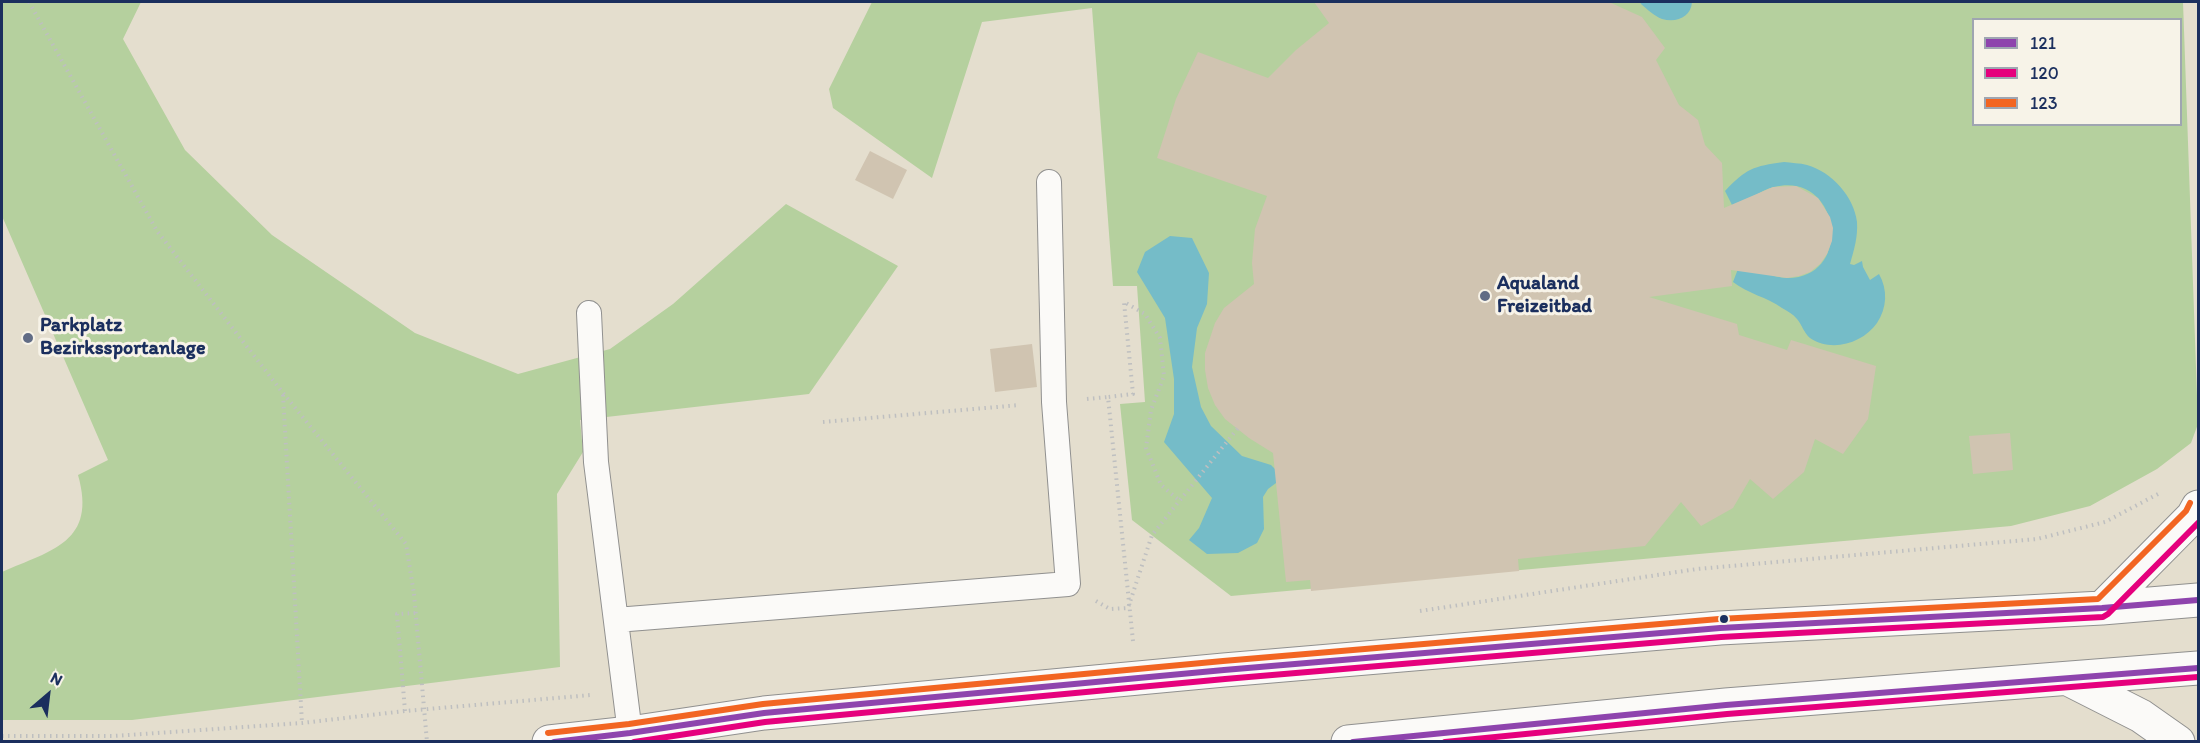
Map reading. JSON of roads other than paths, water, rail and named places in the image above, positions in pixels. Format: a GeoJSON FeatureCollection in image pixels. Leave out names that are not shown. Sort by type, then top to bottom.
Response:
{"type":"FeatureCollection","features":[{"type":"Feature","properties":{"kind":"main road"},"geometry":{"type":"LineString","coordinates":[[2102,608],[2196,511]]}},
{"type":"Feature","properties":{"kind":"main road"},"geometry":{"type":"LineString","coordinates":[[549,741],[630,733],[764,713],[1224,670],[1720,628],[2102,608],[2199,600]]}},
{"type":"Feature","properties":{"kind":"main road"},"geometry":{"type":"LineString","coordinates":[[1348,741],[1726,705],[2199,668]]}},
{"type":"Feature","properties":{"kind":"main road"},"geometry":{"type":"LineString","coordinates":[[2068,679],[2141,716],[2178,741]]}},
{"type":"Feature","properties":{"kind":"lane"},"geometry":{"type":"LineString","coordinates":[[616,620],[1068,584],[1054,402],[1049,182]]}},
{"type":"Feature","properties":{"kind":"lane"},"geometry":{"type":"LineString","coordinates":[[590,313],[596,462],[630,733]]}},
{"type":"Feature","properties":{"kind":"water"},"geometry":{"type":"Polygon","coordinates":[[[1640,2],[1692,2],[1689,12],[1682,18],[1668,20],[1659,18],[1640,2]]]}},
{"type":"Feature","properties":{"kind":"water"},"geometry":{"type":"Polygon","coordinates":[[[1784,162],[1816,168],[1840,187],[1851,204],[1857,222],[1850,264],[1854,265],[1862,261],[1870,280],[1879,274],[1882,280],[1885,299],[1883,311],[1877,323],[1864,336],[1846,344],[1828,345],[1810,338],[1792,314],[1733,282],[1741,261],[1769,274],[1788,278],[1809,273],[1823,261],[1830,244],[1831,226],[1825,208],[1813,194],[1796,186],[1774,187],[1759,193],[1734,209],[1725,191],[1751,170],[1784,162]]]}},
{"type":"Feature","properties":{"kind":"water"},"geometry":{"type":"Polygon","coordinates":[[[1170,236],[1192,238],[1209,273],[1207,304],[1197,328],[1192,367],[1201,407],[1211,426],[1242,456],[1271,465],[1277,471],[1276,483],[1263,497],[1264,529],[1257,543],[1238,553],[1207,554],[1189,540],[1199,528],[1212,498],[1164,442],[1174,414],[1174,379],[1165,318],[1137,272],[1145,252],[1170,236]]]}},
{"type":"Feature","properties":{"kind":"place","name":"Aqualand Freizeitbad"},"geometry":{"type":"Point","coordinates":[1485,296]}},
{"type":"Feature","properties":{"kind":"place","name":"Parkplatz Bezirkssportanlage"},"geometry":{"type":"Point","coordinates":[28,338]}}]}
